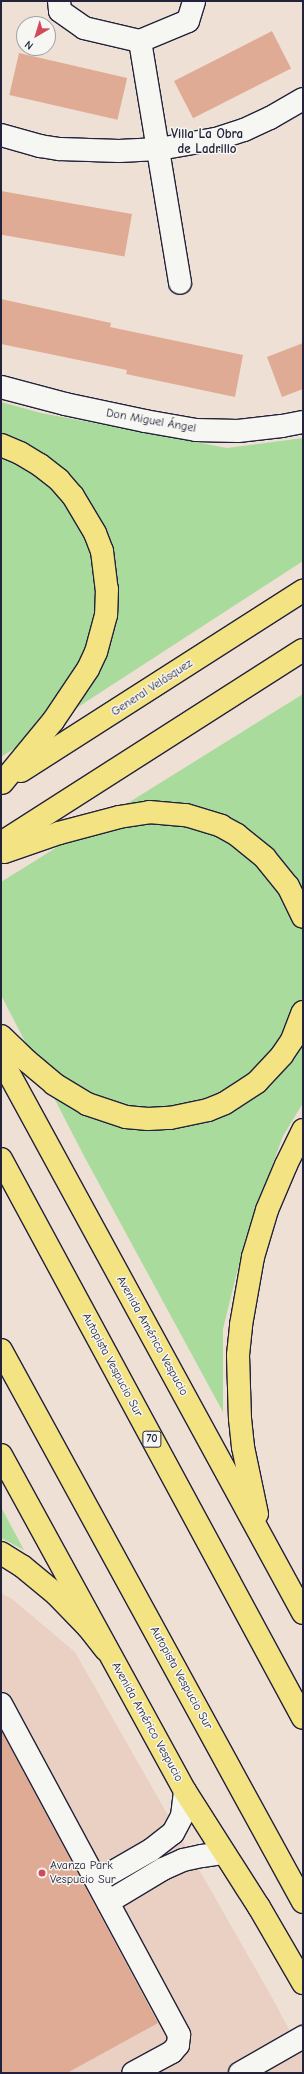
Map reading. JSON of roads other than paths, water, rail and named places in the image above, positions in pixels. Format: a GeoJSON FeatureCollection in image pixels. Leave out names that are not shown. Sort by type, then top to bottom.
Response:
{"type":"FeatureCollection","features":[{"type":"Feature","properties":{"kind":"main road"},"geometry":{"type":"LineString","coordinates":[[1,445],[40,465],[58,480],[73,496],[96,533],[102,551],[107,589],[106,615],[96,652],[88,669],[53,721],[2,784]]}},
{"type":"Feature","properties":{"kind":"main road","name":"General Velásquez"},"geometry":{"type":"LineString","coordinates":[[2,784],[303,591]]}},
{"type":"Feature","properties":{"kind":"main road"},"geometry":{"type":"LineString","coordinates":[[1,843],[303,650]]}},
{"type":"Feature","properties":{"kind":"main road"},"geometry":{"type":"LineString","coordinates":[[1,854],[59,832],[119,817],[149,812],[186,814],[221,826],[237,835],[265,858],[288,886],[303,917]]}},
{"type":"Feature","properties":{"kind":"main road"},"geometry":{"type":"LineString","coordinates":[[1,1036],[54,1084],[87,1104],[126,1117],[148,1119],[170,1118],[189,1115],[214,1108],[257,1082],[282,1055],[292,1040],[303,1012]]}},
{"type":"Feature","properties":{"kind":"main road","name":"Avenida Américo Vespucio"},"geometry":{"type":"LineString","coordinates":[[1,1059],[303,1613]]}},
{"type":"Feature","properties":{"kind":"main road"},"geometry":{"type":"LineString","coordinates":[[264,1542],[253,1498],[240,1419],[238,1368],[241,1325],[253,1257],[267,1210],[303,1130]]}},
{"type":"Feature","properties":{"kind":"main road","name":"Autopista Vespucio Sur"},"geometry":{"type":"LineString","coordinates":[[1,1159],[303,1718]]}},
{"type":"Feature","properties":{"kind":"main road","name":"Autopista Vespucio Sur"},"geometry":{"type":"LineString","coordinates":[[1,1350],[303,1902]]}},
{"type":"Feature","properties":{"kind":"main road","name":"Avenida Américo Vespucio"},"geometry":{"type":"LineString","coordinates":[[1,1454],[106,1650],[185,1791],[303,1982]]}},
{"type":"Feature","properties":{"kind":"main road"},"geometry":{"type":"LineString","coordinates":[[1,1553],[22,1566],[56,1594],[78,1615],[106,1650]]}},
{"type":"Feature","properties":{"kind":"street"},"geometry":{"type":"LineString","coordinates":[[59,1],[60,11],[84,28],[140,41],[188,21],[194,1]]}},
{"type":"Feature","properties":{"kind":"street"},"geometry":{"type":"LineString","coordinates":[[140,41],[180,283]]}},
{"type":"Feature","properties":{"kind":"street"},"geometry":{"type":"LineString","coordinates":[[1,135],[40,146],[67,149],[119,151],[187,146],[244,130],[270,118],[303,99]]}},
{"type":"Feature","properties":{"kind":"street","name":"Don Miguel Ángel"},"geometry":{"type":"LineString","coordinates":[[1,387],[65,404],[196,430],[238,431],[303,422]]}},
{"type":"Feature","properties":{"kind":"street"},"geometry":{"type":"LineString","coordinates":[[1,1704],[179,2035],[178,2046],[172,2052],[133,2073]]}},
{"type":"Feature","properties":{"kind":"street"},"geometry":{"type":"LineString","coordinates":[[97,1881],[151,1850],[173,1833],[182,1816],[185,1791]]}},
{"type":"Feature","properties":{"kind":"street"},"geometry":{"type":"LineString","coordinates":[[108,1902],[163,1869],[183,1860],[202,1856],[224,1854]]}},
{"type":"Feature","properties":{"kind":"street"},"geometry":{"type":"LineString","coordinates":[[240,2073],[303,2037]]}},
{"type":"Feature","properties":{"kind":"place","name":"Avanza Park Vespucio Sur"},"geometry":{"type":"Point","coordinates":[42,1873]}},
{"type":"Feature","properties":{"kind":"district","name":"Villa La Obra de Ladrillo"},"geometry":{"type":"Point","coordinates":[207,142]}}]}
